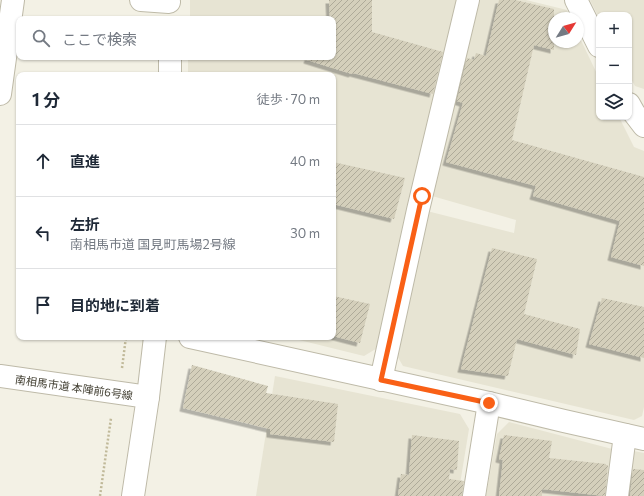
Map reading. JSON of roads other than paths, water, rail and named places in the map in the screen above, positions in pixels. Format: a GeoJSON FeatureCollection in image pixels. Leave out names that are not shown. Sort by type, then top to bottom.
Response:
{"type":"FeatureCollection","features":[{"type":"Feature","properties":{"kind":"street"},"geometry":{"type":"LineString","coordinates":[[0,94],[13,0]]}},
{"type":"Feature","properties":{"kind":"street"},"geometry":{"type":"LineString","coordinates":[[141,0],[169,7]]}},
{"type":"Feature","properties":{"kind":"street"},"geometry":{"type":"LineString","coordinates":[[381,380],[418,210],[468,0]]}},
{"type":"Feature","properties":{"kind":"street"},"geometry":{"type":"LineString","coordinates":[[576,0],[596,40]]}},
{"type":"Feature","properties":{"kind":"street"},"geometry":{"type":"LineString","coordinates":[[170,60],[170,72]]}},
{"type":"Feature","properties":{"kind":"street"},"geometry":{"type":"LineString","coordinates":[[632,109],[644,126]]}},
{"type":"Feature","properties":{"kind":"street"},"geometry":{"type":"LineString","coordinates":[[133,496],[148,397],[154,340]]}},
{"type":"Feature","properties":{"kind":"street"},"geometry":{"type":"LineString","coordinates":[[203,340],[635,437],[616,496]]}},
{"type":"Feature","properties":{"kind":"street","name":"南相馬市道 本陣前6号線"},"geometry":{"type":"LineString","coordinates":[[0,376],[148,397]]}},
{"type":"Feature","properties":{"kind":"street"},"geometry":{"type":"LineString","coordinates":[[474,496],[489,403]]}}]}
